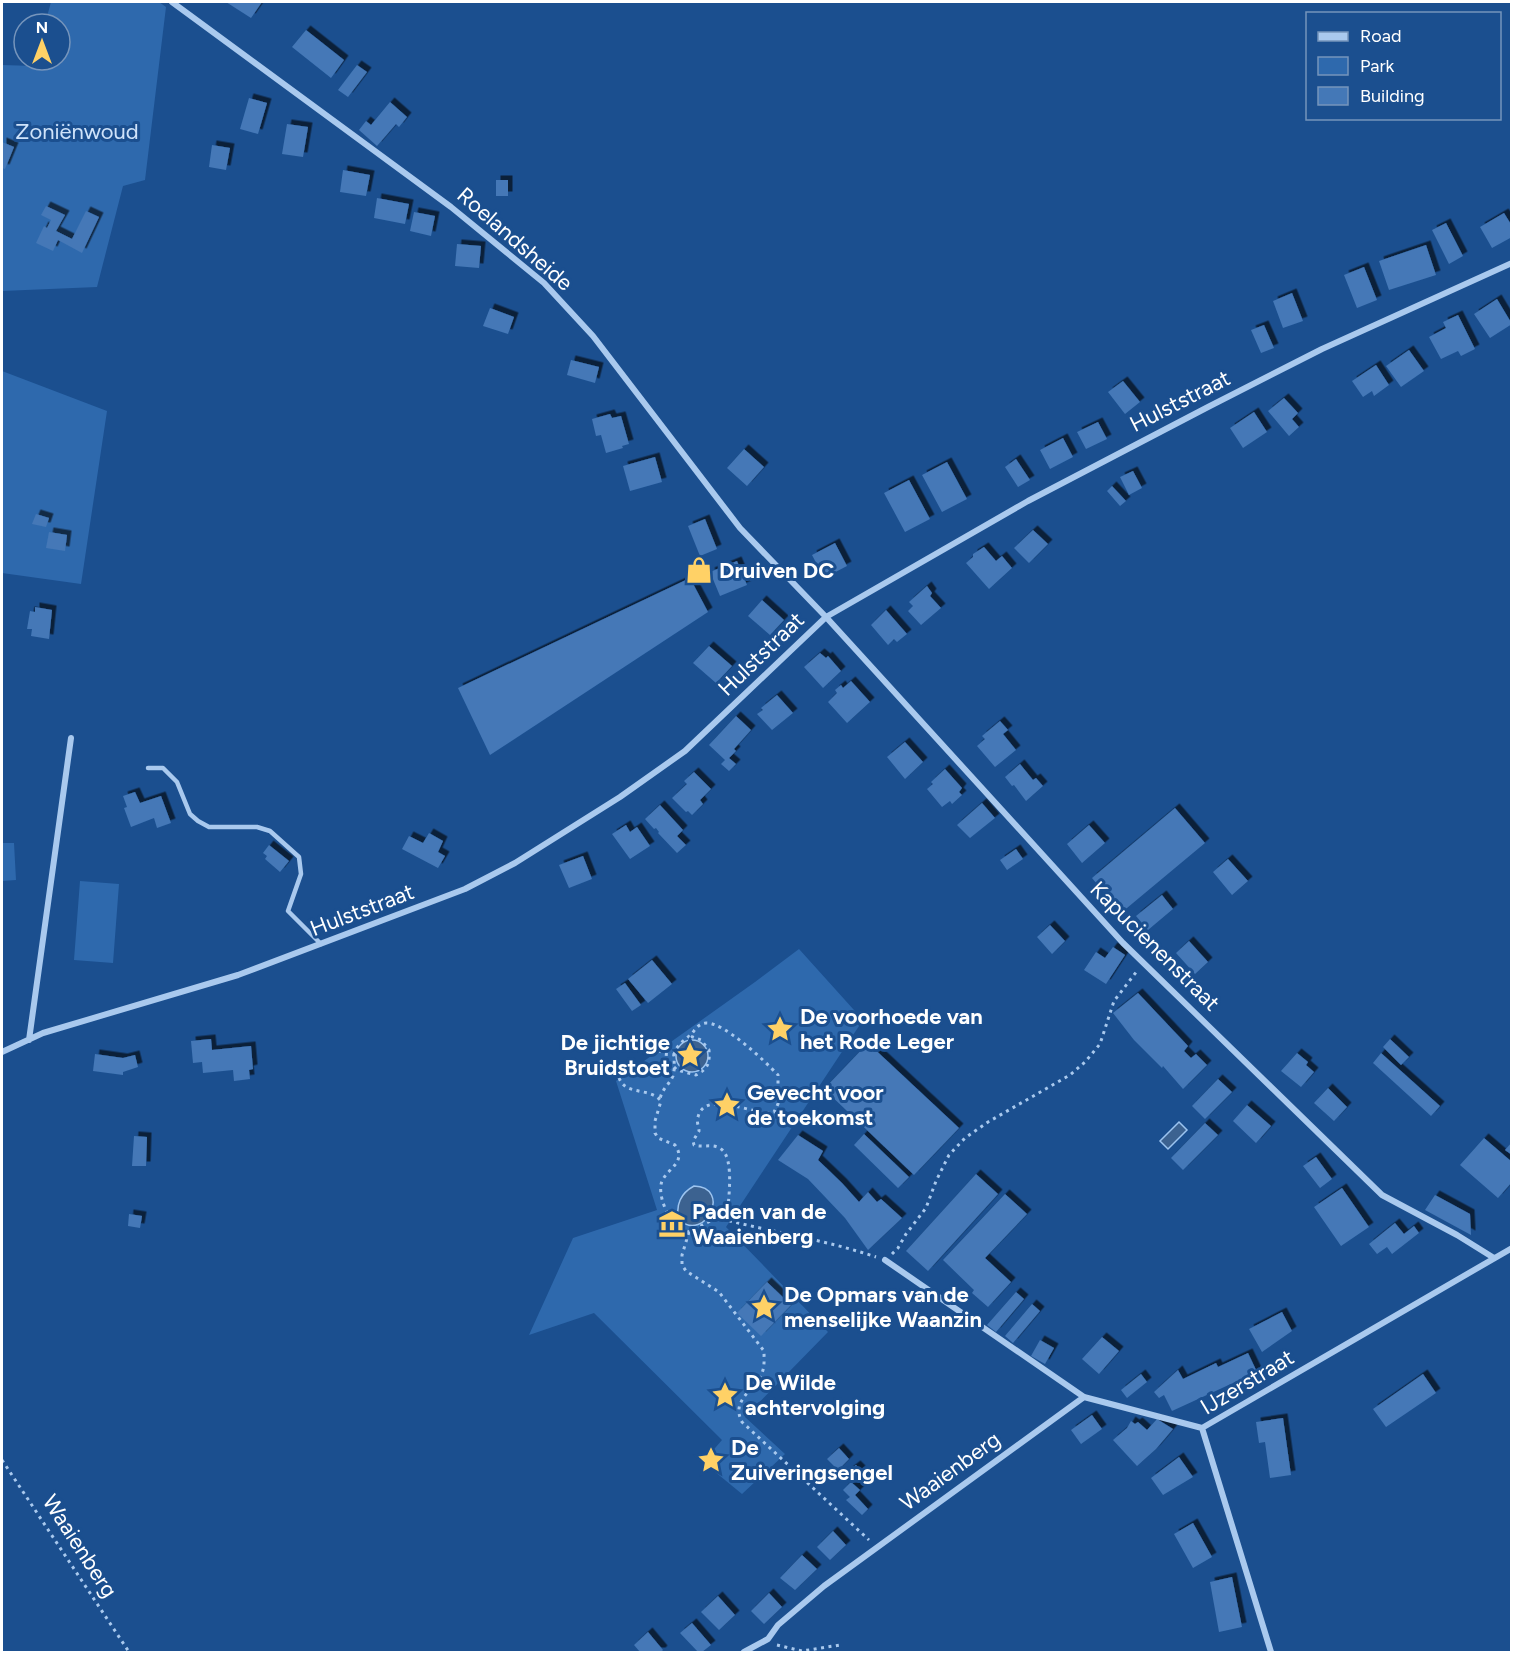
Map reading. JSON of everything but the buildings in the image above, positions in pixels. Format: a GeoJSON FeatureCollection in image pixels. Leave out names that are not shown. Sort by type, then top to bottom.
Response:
{"type":"FeatureCollection","features":[{"type":"Feature","properties":{"kind":"street","name":"Roelandsheide"},"geometry":{"type":"LineString","coordinates":[[172,2],[451,207],[544,283],[592,336],[740,528],[826,617]]}},
{"type":"Feature","properties":{"kind":"street","name":"Hulststraat"},"geometry":{"type":"LineString","coordinates":[[2,1052],[53,1030],[238,975],[465,890],[515,863],[620,797],[685,751],[826,617],[1028,501],[1209,406],[1322,349],[1512,263]]}},
{"type":"Feature","properties":{"kind":"street","name":"Kapucienenstraat"},"geometry":{"type":"LineString","coordinates":[[826,617],[1123,943],[1382,1195],[1457,1235],[1494,1258]]}},
{"type":"Feature","properties":{"kind":"street"},"geometry":{"type":"LineString","coordinates":[[28,1040],[71,738]]}},
{"type":"Feature","properties":{"kind":"street","name":"IJzerstraat"},"geometry":{"type":"LineString","coordinates":[[1271,1653],[1202,1428],[1512,1248]]}},
{"type":"Feature","properties":{"kind":"street"},"geometry":{"type":"LineString","coordinates":[[885,1260],[1083,1397],[1202,1428]]}},
{"type":"Feature","properties":{"kind":"street","name":"Waaienberg"},"geometry":{"type":"LineString","coordinates":[[744,1653],[768,1639],[778,1625],[824,1586],[1083,1397]]}},
{"type":"Feature","properties":{"kind":"lane"},"geometry":{"type":"LineString","coordinates":[[148,768],[163,768],[177,782],[190,814],[198,821],[209,827],[257,827],[270,831],[299,857],[301,874],[288,911],[321,944]]}},
{"type":"Feature","properties":{"kind":"path"},"geometry":{"type":"LineString","coordinates":[[877,1547],[742,1422],[738,1414],[739,1406],[762,1374],[764,1351],[719,1292],[686,1271],[682,1264],[682,1255],[689,1232],[714,1219],[729,1219],[803,1238],[839,1244],[885,1260],[898,1248],[926,1208],[949,1155],[965,1138],[988,1122],[1070,1075],[1085,1062],[1100,1044],[1114,1001],[1144,963]]}},
{"type":"Feature","properties":{"kind":"path"},"geometry":{"type":"LineString","coordinates":[[689,1232],[678,1228],[669,1216],[661,1188],[662,1181],[676,1165],[679,1154],[675,1145],[658,1138],[655,1133],[660,1099],[673,1074],[674,1055],[679,1044],[690,1036],[697,1026],[709,1023],[756,1051],[780,1080],[778,1104],[774,1112],[763,1113],[736,1105],[711,1105],[702,1108],[697,1118],[699,1131],[693,1141],[694,1145],[716,1146],[728,1157],[729,1219]]}},
{"type":"Feature","properties":{"kind":"path"},"geometry":{"type":"LineString","coordinates":[[674,1067],[696,1075],[709,1065],[709,1050],[705,1044],[690,1036]]}},
{"type":"Feature","properties":{"kind":"path"},"geometry":{"type":"LineString","coordinates":[[659,1050],[663,1054],[674,1055]]}},
{"type":"Feature","properties":{"kind":"path"},"geometry":{"type":"LineString","coordinates":[[620,1078],[626,1088],[650,1093],[660,1099]]}},
{"type":"Feature","properties":{"kind":"path","name":"Waaienberg"},"geometry":{"type":"LineString","coordinates":[[2,1460],[129,1653]]}},
{"type":"Feature","properties":{"kind":"path"},"geometry":{"type":"LineString","coordinates":[[768,1639],[778,1646],[801,1651],[840,1646]]}},
{"type":"Feature","properties":{"kind":"green space","name":"Zoniënwoud"},"geometry":{"type":"Polygon","coordinates":[[[51,2],[159,2],[166,7],[145,180],[123,186],[97,287],[2,291],[2,65],[12,65],[12,72],[72,72],[72,12],[48,12],[51,2]]]}},
{"type":"Feature","properties":{"kind":"green space"},"geometry":{"type":"Polygon","coordinates":[[[2,371],[107,411],[81,584],[2,573],[2,371]]]}},
{"type":"Feature","properties":{"kind":"green space"},"geometry":{"type":"Polygon","coordinates":[[[2,843],[14,843],[16,880],[2,881],[2,843]]]}},
{"type":"Feature","properties":{"kind":"green space"},"geometry":{"type":"Polygon","coordinates":[[[80,881],[119,884],[113,963],[74,960],[80,881]]]}},
{"type":"Feature","properties":{"kind":"green space","name":"Paden van de Waaienberg"},"geometry":{"type":"Polygon","coordinates":[[[799,949],[863,1020],[726,1227],[828,1332],[745,1417],[785,1454],[742,1494],[703,1462],[722,1440],[594,1313],[529,1335],[573,1238],[657,1210],[616,1081],[799,949]]]}},
{"type":"Feature","properties":{"kind":"shaded area"},"geometry":{"type":"Polygon","coordinates":[[[692,1040],[703,1045],[708,1056],[703,1067],[692,1072],[681,1067],[676,1056],[681,1045],[692,1040]]]}},
{"type":"Feature","properties":{"kind":"shaded area"},"geometry":{"type":"Polygon","coordinates":[[[1179,1122],[1187,1130],[1168,1149],[1160,1141],[1179,1122]]]}},
{"type":"Feature","properties":{"kind":"shaded area"},"geometry":{"type":"Polygon","coordinates":[[[694,1186],[705,1189],[711,1195],[713,1203],[706,1220],[698,1225],[689,1225],[679,1220],[678,1209],[682,1196],[694,1186]]]}},
{"type":"Feature","properties":{"kind":"place","name":"Druiven DC"},"geometry":{"type":"Point","coordinates":[699,570]}},
{"type":"Feature","properties":{"kind":"place","name":"De voorhoede van het Rode Leger"},"geometry":{"type":"Point","coordinates":[780,1029]}},
{"type":"Feature","properties":{"kind":"place","name":"De jichtige Bruidstoet"},"geometry":{"type":"Point","coordinates":[690,1055]}},
{"type":"Feature","properties":{"kind":"place","name":"Gevecht voor de toekomst"},"geometry":{"type":"Point","coordinates":[727,1105]}},
{"type":"Feature","properties":{"kind":"place","name":"Paden van de Waaienberg"},"geometry":{"type":"Point","coordinates":[672,1224]}},
{"type":"Feature","properties":{"kind":"place","name":"De Opmars van de menselijke Waanzin"},"geometry":{"type":"Point","coordinates":[764,1307]}},
{"type":"Feature","properties":{"kind":"place","name":"De Wilde achtervolging"},"geometry":{"type":"Point","coordinates":[725,1395]}},
{"type":"Feature","properties":{"kind":"place","name":"De Zuiveringsengel"},"geometry":{"type":"Point","coordinates":[711,1460]}}]}
